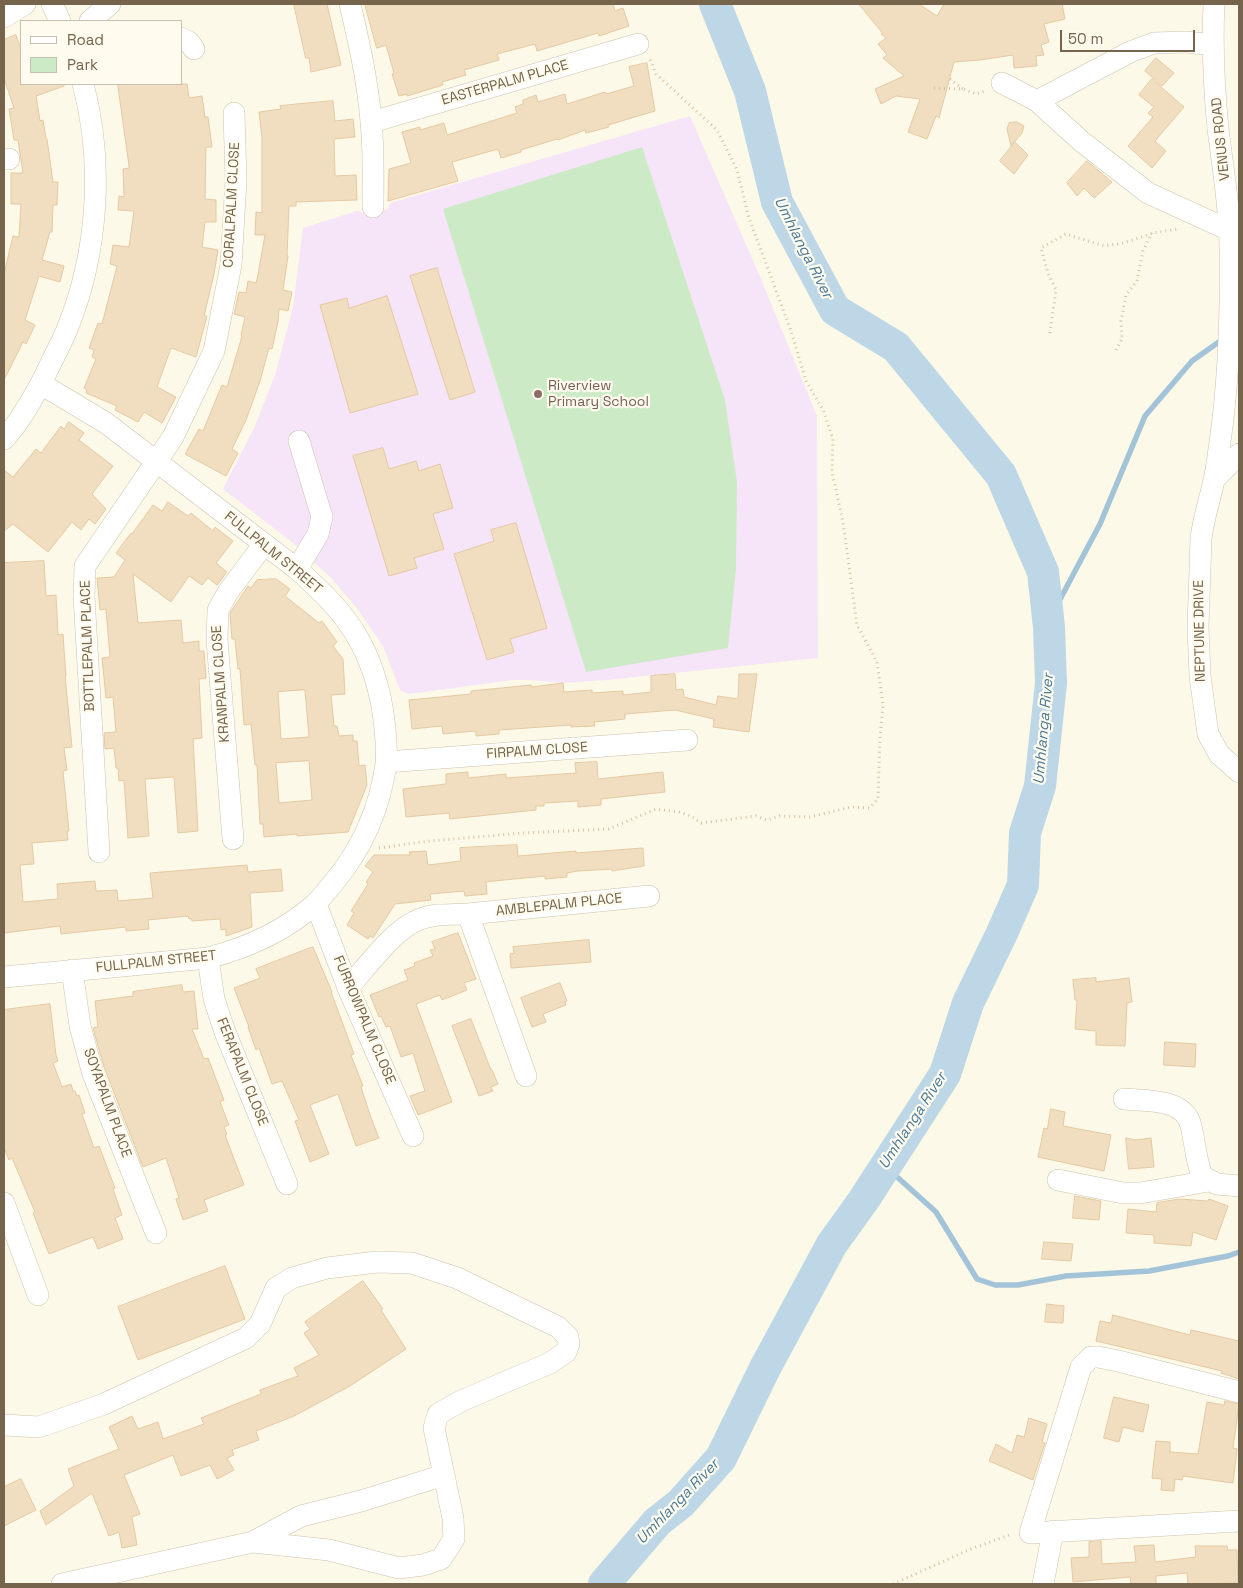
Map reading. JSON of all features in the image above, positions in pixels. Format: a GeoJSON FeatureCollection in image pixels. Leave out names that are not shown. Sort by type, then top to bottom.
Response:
{"type":"FeatureCollection","features":[{"type":"Feature","properties":{"kind":"street"},"geometry":{"type":"LineString","coordinates":[[4,17],[25,4]]}},
{"type":"Feature","properties":{"kind":"street"},"geometry":{"type":"LineString","coordinates":[[52,4],[60,20]]}},
{"type":"Feature","properties":{"kind":"street"},"geometry":{"type":"LineString","coordinates":[[91,20],[110,4]]}},
{"type":"Feature","properties":{"kind":"street"},"geometry":{"type":"LineString","coordinates":[[350,4],[372,122],[374,170],[372,207]]}},
{"type":"Feature","properties":{"kind":"street","name":"VENUS ROAD"},"geometry":{"type":"LineString","coordinates":[[1214,4],[1218,126],[1229,230],[1230,305],[1227,381],[1214,480]]}},
{"type":"Feature","properties":{"kind":"street"},"geometry":{"type":"LineString","coordinates":[[1037,101],[1130,52],[1154,43],[1186,42],[1214,45]]}},
{"type":"Feature","properties":{"kind":"street","name":"EASTERPALM PLACE"},"geometry":{"type":"LineString","coordinates":[[372,122],[638,44]]}},
{"type":"Feature","properties":{"kind":"street"},"geometry":{"type":"LineString","coordinates":[[1002,83],[1037,101],[1081,141],[1148,193],[1229,230]]}},
{"type":"Feature","properties":{"kind":"street"},"geometry":{"type":"LineString","coordinates":[[4,439],[41,384],[68,327],[82,286],[89,254],[96,195],[92,132],[83,85]]}},
{"type":"Feature","properties":{"kind":"street","name":"CORALPALM CLOSE"},"geometry":{"type":"LineString","coordinates":[[156,461],[173,436],[214,351],[231,265],[236,180],[234,113]]}},
{"type":"Feature","properties":{"kind":"street","name":"FULLPALM STREET"},"geometry":{"type":"LineString","coordinates":[[4,977],[208,958],[234,951],[259,940],[296,919],[316,904],[345,868],[361,843],[381,788],[386,762],[382,700],[370,661],[344,616],[326,596],[297,569],[106,423],[41,384]]}},
{"type":"Feature","properties":{"kind":"street"},"geometry":{"type":"LineString","coordinates":[[297,569],[318,534],[322,517],[299,441]]}},
{"type":"Feature","properties":{"kind":"street"},"geometry":{"type":"LineString","coordinates":[[1214,480],[1239,454]]}},
{"type":"Feature","properties":{"kind":"street","name":"BOTTLEPALM PLACE"},"geometry":{"type":"LineString","coordinates":[[99,852],[84,597],[85,566],[156,461]]}},
{"type":"Feature","properties":{"kind":"street","name":"NEPTUNE DRIVE"},"geometry":{"type":"LineString","coordinates":[[1214,480],[1202,525],[1201,539],[1198,618],[1200,676],[1208,734],[1219,754],[1239,772]]}},
{"type":"Feature","properties":{"kind":"street","name":"KRANPALM CLOSE"},"geometry":{"type":"LineString","coordinates":[[233,839],[217,640],[218,610],[228,592],[264,544]]}},
{"type":"Feature","properties":{"kind":"street","name":"FIRPALM CLOSE"},"geometry":{"type":"LineString","coordinates":[[386,762],[687,740]]}},
{"type":"Feature","properties":{"kind":"street","name":"AMBLEPALM PLACE"},"geometry":{"type":"LineString","coordinates":[[348,988],[400,930],[417,920],[438,915],[468,914],[649,896]]}},
{"type":"Feature","properties":{"kind":"street","name":"FURROWPALM CLOSE"},"geometry":{"type":"LineString","coordinates":[[316,904],[348,988],[413,1136]]}},
{"type":"Feature","properties":{"kind":"street"},"geometry":{"type":"LineString","coordinates":[[468,914],[526,1076]]}},
{"type":"Feature","properties":{"kind":"street","name":"FERAPALM CLOSE"},"geometry":{"type":"LineString","coordinates":[[208,958],[214,999],[224,1032],[287,1184]]}},
{"type":"Feature","properties":{"kind":"street","name":"SOYAPALM PLACE"},"geometry":{"type":"LineString","coordinates":[[72,970],[80,1026],[93,1074],[156,1233]]}},
{"type":"Feature","properties":{"kind":"street"},"geometry":{"type":"LineString","coordinates":[[1124,1099],[1163,1103],[1178,1107],[1186,1113],[1191,1124],[1202,1176],[1208,1181],[1217,1184],[1239,1186]]}},
{"type":"Feature","properties":{"kind":"street"},"geometry":{"type":"LineString","coordinates":[[1058,1180],[1123,1193],[1208,1181]]}},
{"type":"Feature","properties":{"kind":"street"},"geometry":{"type":"LineString","coordinates":[[4,1203],[38,1295]]}},
{"type":"Feature","properties":{"kind":"street"},"geometry":{"type":"LineString","coordinates":[[4,1425],[39,1427],[104,1404],[246,1338],[260,1324],[276,1288],[292,1278],[327,1268],[377,1262],[412,1263],[457,1278],[558,1327],[568,1337],[569,1344],[566,1352],[550,1363],[461,1401],[438,1414],[434,1428],[453,1518],[454,1538],[441,1559],[423,1565],[400,1568],[329,1550],[253,1542]]}},
{"type":"Feature","properties":{"kind":"street"},"geometry":{"type":"LineString","coordinates":[[1239,1392],[1118,1361],[1091,1357],[1081,1368],[1030,1533],[1239,1521]]}},
{"type":"Feature","properties":{"kind":"street"},"geometry":{"type":"LineString","coordinates":[[62,1584],[253,1542],[301,1516],[361,1501],[444,1475]]}},
{"type":"Feature","properties":{"kind":"street"},"geometry":{"type":"LineString","coordinates":[[1043,1584],[1053,1532]]}},
{"type":"Feature","properties":{"kind":"path"},"geometry":{"type":"LineString","coordinates":[[356,851],[494,835],[609,829],[656,810],[680,812],[691,816],[701,823],[756,816],[767,820],[780,816],[810,817],[851,807],[868,808],[878,799],[883,705],[877,662],[857,625],[843,522],[832,472],[833,439],[823,410],[806,381],[791,331],[749,218],[737,170],[717,130],[656,74],[644,43],[638,44]]}},
{"type":"Feature","properties":{"kind":"path"},"geometry":{"type":"LineString","coordinates":[[950,79],[963,89],[976,94],[984,92],[993,81],[997,80],[1002,83]]}},
{"type":"Feature","properties":{"kind":"path"},"geometry":{"type":"LineString","coordinates":[[934,88],[963,89]]}},
{"type":"Feature","properties":{"kind":"path"},"geometry":{"type":"LineString","coordinates":[[1050,333],[1056,290],[1040,248],[1066,234],[1104,246],[1123,244],[1153,233],[1179,228]]}},
{"type":"Feature","properties":{"kind":"path"},"geometry":{"type":"LineString","coordinates":[[1116,350],[1122,339],[1121,321],[1126,295],[1136,281],[1143,251],[1153,233]]}},
{"type":"Feature","properties":{"kind":"path"},"geometry":{"type":"LineString","coordinates":[[893,1584],[971,1549],[1011,1534],[1030,1533]]}},
{"type":"Feature","properties":{"kind":"shaded area","name":"Riverview Primary School"},"geometry":{"type":"Polygon","coordinates":[[[690,116],[761,279],[817,416],[818,658],[607,680],[563,683],[513,680],[408,694],[400,690],[383,646],[356,607],[331,578],[293,543],[223,489],[255,426],[276,372],[293,307],[303,228],[357,211],[369,215],[388,209],[390,203],[690,116]]]}},
{"type":"Feature","properties":{"kind":"green space"},"geometry":{"type":"Polygon","coordinates":[[[642,147],[725,400],[737,482],[736,569],[728,648],[586,672],[443,209],[642,147]]]}},
{"type":"Feature","properties":{"kind":"building"},"geometry":{"type":"Polygon","coordinates":[[[294,4],[327,4],[341,65],[311,72],[294,4]]]}},
{"type":"Feature","properties":{"kind":"building"},"geometry":{"type":"Polygon","coordinates":[[[365,4],[613,4],[615,11],[623,8],[629,26],[599,36],[598,33],[537,51],[535,44],[497,54],[499,60],[464,70],[466,75],[442,82],[443,85],[407,96],[407,94],[399,96],[386,45],[377,48],[365,4]]]}},
{"type":"Feature","properties":{"kind":"building"},"geometry":{"type":"Polygon","coordinates":[[[859,4],[919,4],[937,16],[944,4],[1062,4],[1065,19],[1044,24],[1049,42],[1041,45],[1044,55],[1036,56],[1037,66],[1014,68],[1013,55],[954,62],[939,118],[936,116],[927,139],[908,132],[920,99],[896,96],[881,104],[875,89],[904,76],[883,58],[887,55],[878,44],[886,38],[859,4]]]}},
{"type":"Feature","properties":{"kind":"building"},"geometry":{"type":"Polygon","coordinates":[[[16,35],[20,46],[20,85],[64,85],[36,96],[40,121],[43,120],[47,139],[53,182],[58,182],[57,205],[53,205],[52,232],[50,232],[42,260],[64,266],[60,282],[39,276],[25,320],[35,325],[26,344],[23,342],[4,380],[4,274],[13,236],[19,237],[21,204],[11,204],[11,173],[23,173],[18,140],[14,140],[9,109],[14,108],[4,78],[4,40],[16,35]]]}},
{"type":"Feature","properties":{"kind":"building"},"geometry":{"type":"Polygon","coordinates":[[[1156,58],[1174,73],[1162,86],[1145,71],[1156,58]]]}},
{"type":"Feature","properties":{"kind":"building"},"geometry":{"type":"Polygon","coordinates":[[[647,63],[655,111],[608,125],[609,127],[586,133],[585,130],[501,158],[498,149],[452,162],[458,181],[388,201],[389,169],[411,163],[402,132],[420,127],[420,130],[444,123],[447,135],[517,113],[515,107],[523,104],[523,100],[536,95],[538,102],[565,94],[567,104],[605,92],[606,94],[634,86],[629,67],[647,63]]]}},
{"type":"Feature","properties":{"kind":"building"},"geometry":{"type":"Polygon","coordinates":[[[1152,79],[1184,107],[1155,141],[1166,151],[1152,168],[1128,146],[1153,117],[1148,113],[1154,107],[1139,95],[1152,79]]]}},
{"type":"Feature","properties":{"kind":"building"},"geometry":{"type":"Polygon","coordinates":[[[187,84],[189,98],[202,96],[205,117],[208,117],[212,147],[206,147],[205,199],[216,200],[216,222],[205,222],[202,247],[218,250],[204,316],[207,316],[196,357],[171,348],[157,387],[176,397],[162,423],[144,412],[138,422],[115,410],[117,406],[86,393],[87,390],[84,388],[96,359],[92,357],[94,350],[89,348],[98,323],[102,324],[117,266],[110,264],[113,245],[129,247],[134,211],[118,210],[119,196],[124,197],[123,169],[129,168],[118,85],[187,84]]]}},
{"type":"Feature","properties":{"kind":"building"},"geometry":{"type":"Polygon","coordinates":[[[333,101],[335,121],[353,119],[355,137],[334,139],[335,176],[356,175],[357,200],[296,202],[296,206],[289,206],[288,256],[283,290],[292,292],[288,311],[279,309],[272,349],[269,348],[246,420],[232,449],[238,453],[226,476],[185,454],[199,429],[203,431],[222,385],[227,387],[242,336],[245,317],[234,314],[239,292],[246,293],[248,281],[256,283],[258,275],[265,235],[255,235],[256,212],[262,213],[262,138],[259,112],[281,109],[280,106],[333,101]]]}},
{"type":"Feature","properties":{"kind":"building"},"geometry":{"type":"Polygon","coordinates":[[[1017,122],[1024,126],[1022,133],[1011,146],[1007,129],[1009,123],[1017,122]]]}},
{"type":"Feature","properties":{"kind":"building"},"geometry":{"type":"Polygon","coordinates":[[[1015,142],[1028,155],[1014,174],[1000,161],[1015,142]]]}},
{"type":"Feature","properties":{"kind":"building"},"geometry":{"type":"Polygon","coordinates":[[[1087,161],[1112,182],[1094,198],[1084,188],[1077,196],[1067,183],[1087,161]]]}},
{"type":"Feature","properties":{"kind":"building"},"geometry":{"type":"Polygon","coordinates":[[[437,268],[475,392],[450,400],[410,276],[437,268]]]}},
{"type":"Feature","properties":{"kind":"building"},"geometry":{"type":"Polygon","coordinates":[[[387,296],[418,394],[350,413],[320,305],[347,298],[349,308],[387,296]]]}},
{"type":"Feature","properties":{"kind":"building"},"geometry":{"type":"Polygon","coordinates":[[[69,422],[84,433],[79,440],[113,466],[92,494],[106,509],[95,524],[89,519],[81,530],[72,522],[48,552],[13,524],[4,531],[4,470],[13,477],[36,449],[41,453],[61,426],[64,429],[69,422]]]}},
{"type":"Feature","properties":{"kind":"building"},"geometry":{"type":"Polygon","coordinates":[[[383,448],[389,469],[416,461],[419,471],[440,464],[453,508],[433,514],[444,549],[414,558],[417,568],[389,576],[353,456],[383,448]]]}},
{"type":"Feature","properties":{"kind":"building"},"geometry":{"type":"Polygon","coordinates":[[[168,502],[188,516],[191,513],[213,531],[215,527],[233,541],[216,563],[227,572],[217,585],[208,578],[202,585],[189,576],[171,602],[133,574],[138,623],[181,620],[183,643],[199,641],[199,651],[204,651],[206,678],[199,679],[202,738],[193,739],[198,831],[178,833],[174,777],[145,779],[149,836],[128,838],[124,780],[119,781],[114,748],[105,749],[104,733],[116,732],[113,697],[106,698],[102,658],[110,657],[106,609],[100,610],[97,578],[114,577],[125,560],[116,553],[153,505],[162,511],[168,502]]]}},
{"type":"Feature","properties":{"kind":"building"},"geometry":{"type":"Polygon","coordinates":[[[516,523],[547,628],[510,639],[514,652],[487,660],[454,554],[494,541],[491,530],[516,523]]]}},
{"type":"Feature","properties":{"kind":"building"},"geometry":{"type":"Polygon","coordinates":[[[44,561],[46,596],[56,595],[58,635],[63,634],[72,747],[64,748],[67,770],[63,771],[69,831],[67,831],[68,840],[32,843],[34,864],[20,865],[23,902],[58,899],[57,884],[95,881],[96,891],[117,890],[118,901],[153,898],[150,873],[247,865],[248,872],[281,869],[283,891],[250,893],[252,927],[226,936],[226,929],[221,930],[220,919],[192,921],[188,916],[148,920],[149,929],[126,931],[126,927],[61,934],[60,926],[4,933],[4,563],[44,561]]]}},
{"type":"Feature","properties":{"kind":"building"},"geometry":{"type":"Polygon","coordinates":[[[276,579],[290,589],[285,596],[319,623],[322,621],[337,642],[333,646],[343,659],[345,694],[331,695],[334,726],[337,726],[339,736],[353,735],[353,741],[357,741],[359,766],[365,765],[367,785],[348,832],[264,837],[263,824],[260,824],[257,765],[255,765],[251,724],[244,725],[240,669],[238,669],[235,639],[232,639],[230,613],[248,586],[251,588],[257,580],[276,579]],[[305,690],[278,692],[281,739],[309,737],[305,690]],[[309,761],[276,763],[279,803],[312,800],[309,761]]]}},
{"type":"Feature","properties":{"kind":"building"},"geometry":{"type":"Polygon","coordinates":[[[675,674],[676,690],[683,689],[684,697],[716,705],[718,696],[738,699],[739,674],[757,674],[749,732],[713,727],[714,719],[675,710],[625,714],[625,719],[594,722],[595,726],[571,727],[571,725],[499,730],[499,734],[476,736],[476,731],[443,734],[442,726],[412,729],[409,700],[471,694],[471,691],[563,683],[564,692],[592,690],[592,693],[623,691],[623,695],[651,692],[651,676],[675,674]]]}},
{"type":"Feature","properties":{"kind":"building"},"geometry":{"type":"Polygon","coordinates":[[[597,762],[598,779],[663,772],[665,792],[601,799],[601,805],[578,807],[578,801],[544,803],[544,806],[536,806],[536,810],[450,819],[449,813],[406,817],[403,789],[446,784],[446,774],[468,772],[468,778],[506,774],[506,778],[576,773],[575,763],[597,762]]]}},
{"type":"Feature","properties":{"kind":"building"},"geometry":{"type":"Polygon","coordinates":[[[517,845],[518,856],[643,848],[644,866],[612,871],[612,869],[578,871],[567,873],[567,877],[545,879],[545,876],[486,882],[487,894],[465,896],[464,891],[430,894],[431,900],[395,904],[373,938],[370,936],[368,939],[347,925],[354,913],[351,911],[368,884],[366,882],[373,872],[365,866],[374,855],[410,855],[409,852],[426,851],[428,865],[461,861],[460,848],[517,845]]]}},
{"type":"Feature","properties":{"kind":"building"},"geometry":{"type":"Polygon","coordinates":[[[458,933],[476,979],[464,983],[467,990],[442,1000],[440,995],[416,1004],[452,1102],[418,1115],[410,1096],[425,1091],[413,1053],[401,1057],[390,1026],[386,1027],[381,1016],[379,1017],[370,995],[408,980],[404,970],[415,966],[414,963],[433,956],[430,950],[435,949],[432,942],[458,933]]]}},
{"type":"Feature","properties":{"kind":"building"},"geometry":{"type":"Polygon","coordinates":[[[589,940],[591,962],[511,968],[510,954],[514,953],[513,947],[589,940]]]}},
{"type":"Feature","properties":{"kind":"building"},"geometry":{"type":"Polygon","coordinates":[[[313,947],[332,992],[354,1054],[351,1055],[379,1138],[356,1146],[338,1094],[310,1105],[329,1154],[310,1162],[295,1121],[299,1120],[282,1081],[272,1084],[259,1048],[256,1050],[234,988],[260,978],[256,969],[313,947]]]}},
{"type":"Feature","properties":{"kind":"building"},"geometry":{"type":"Polygon","coordinates":[[[1096,978],[1096,982],[1129,978],[1132,1002],[1127,1003],[1125,1046],[1096,1045],[1096,1031],[1075,1029],[1077,1000],[1075,1000],[1073,980],[1096,978]]]}},
{"type":"Feature","properties":{"kind":"building"},"geometry":{"type":"Polygon","coordinates":[[[560,983],[567,1001],[565,1002],[566,1005],[543,1014],[546,1022],[532,1027],[521,998],[560,983]]]}},
{"type":"Feature","properties":{"kind":"building"},"geometry":{"type":"Polygon","coordinates":[[[182,985],[183,992],[194,991],[198,1029],[192,1029],[204,1059],[208,1058],[224,1100],[220,1102],[229,1125],[224,1127],[227,1134],[225,1135],[244,1185],[204,1200],[208,1211],[183,1220],[176,1199],[179,1198],[166,1158],[143,1167],[104,1067],[93,1028],[98,1027],[95,1001],[133,996],[133,992],[182,985]]]}},
{"type":"Feature","properties":{"kind":"building"},"geometry":{"type":"Polygon","coordinates":[[[50,1004],[58,1061],[53,1063],[62,1087],[71,1084],[73,1091],[75,1091],[77,1096],[79,1095],[85,1113],[82,1114],[94,1148],[99,1146],[115,1188],[113,1189],[122,1215],[115,1218],[123,1239],[98,1249],[93,1237],[49,1254],[33,1213],[35,1212],[12,1158],[9,1160],[4,1148],[4,1010],[50,1004]]]}},
{"type":"Feature","properties":{"kind":"building"},"geometry":{"type":"Polygon","coordinates":[[[471,1019],[498,1084],[491,1087],[493,1091],[479,1096],[452,1026],[471,1019]]]}},
{"type":"Feature","properties":{"kind":"building"},"geometry":{"type":"Polygon","coordinates":[[[1165,1042],[1196,1044],[1195,1067],[1164,1065],[1165,1042]]]}},
{"type":"Feature","properties":{"kind":"building"},"geometry":{"type":"Polygon","coordinates":[[[1051,1109],[1065,1112],[1063,1126],[1111,1135],[1104,1171],[1038,1157],[1044,1128],[1047,1129],[1051,1109]]]}},
{"type":"Feature","properties":{"kind":"building"},"geometry":{"type":"Polygon","coordinates":[[[1126,1138],[1136,1140],[1151,1138],[1154,1167],[1129,1169],[1126,1138]]]}},
{"type":"Feature","properties":{"kind":"building"},"geometry":{"type":"Polygon","coordinates":[[[1075,1196],[1101,1201],[1099,1220],[1073,1218],[1075,1196]]]}},
{"type":"Feature","properties":{"kind":"building"},"geometry":{"type":"Polygon","coordinates":[[[1180,1199],[1208,1201],[1209,1199],[1228,1206],[1216,1240],[1193,1232],[1191,1246],[1154,1243],[1154,1235],[1126,1233],[1128,1209],[1156,1212],[1157,1203],[1180,1199]]]}},
{"type":"Feature","properties":{"kind":"building"},"geometry":{"type":"Polygon","coordinates":[[[1044,1242],[1073,1244],[1071,1261],[1042,1259],[1044,1242]]]}},
{"type":"Feature","properties":{"kind":"building"},"geometry":{"type":"Polygon","coordinates":[[[225,1266],[245,1319],[138,1360],[118,1307],[225,1266]]]}},
{"type":"Feature","properties":{"kind":"building"},"geometry":{"type":"Polygon","coordinates":[[[363,1281],[383,1309],[381,1310],[406,1349],[350,1386],[294,1416],[256,1431],[259,1440],[232,1450],[234,1455],[227,1458],[234,1470],[217,1479],[210,1465],[181,1476],[173,1455],[124,1475],[140,1514],[132,1517],[137,1545],[122,1548],[119,1532],[109,1536],[92,1493],[46,1525],[40,1511],[74,1486],[68,1469],[119,1449],[109,1427],[132,1416],[138,1429],[158,1422],[163,1439],[204,1424],[201,1418],[261,1394],[260,1390],[298,1376],[294,1368],[319,1355],[304,1333],[310,1329],[305,1322],[363,1281]]]}},
{"type":"Feature","properties":{"kind":"building"},"geometry":{"type":"Polygon","coordinates":[[[1047,1304],[1064,1306],[1063,1323],[1045,1322],[1047,1304]]]}},
{"type":"Feature","properties":{"kind":"building"},"geometry":{"type":"Polygon","coordinates":[[[1113,1315],[1190,1335],[1191,1330],[1239,1341],[1239,1379],[1221,1373],[1222,1371],[1096,1341],[1100,1321],[1111,1323],[1113,1315]]]}},
{"type":"Feature","properties":{"kind":"building"},"geometry":{"type":"Polygon","coordinates":[[[1114,1397],[1149,1405],[1143,1432],[1123,1427],[1119,1442],[1104,1438],[1114,1397]]]}},
{"type":"Feature","properties":{"kind":"building"},"geometry":{"type":"Polygon","coordinates":[[[1225,1401],[1239,1404],[1233,1448],[1237,1449],[1233,1483],[1183,1476],[1182,1480],[1175,1479],[1174,1491],[1161,1490],[1162,1479],[1152,1478],[1156,1441],[1170,1442],[1170,1452],[1198,1454],[1207,1402],[1224,1405],[1225,1401]]]}},
{"type":"Feature","properties":{"kind":"building"},"geometry":{"type":"Polygon","coordinates":[[[1029,1418],[1047,1424],[1042,1442],[1045,1443],[1033,1480],[989,1461],[996,1444],[1012,1453],[1017,1435],[1024,1437],[1029,1418]]]}},
{"type":"Feature","properties":{"kind":"building"},"geometry":{"type":"Polygon","coordinates":[[[21,1479],[36,1510],[4,1526],[4,1487],[21,1479]]]}},
{"type":"Feature","properties":{"kind":"building"},"geometry":{"type":"Polygon","coordinates":[[[1101,1541],[1102,1564],[1136,1562],[1134,1546],[1154,1545],[1155,1562],[1196,1557],[1195,1546],[1227,1546],[1228,1550],[1237,1550],[1238,1583],[1188,1584],[1187,1573],[1156,1576],[1156,1584],[1131,1584],[1130,1577],[1073,1582],[1071,1558],[1089,1557],[1089,1542],[1101,1541]]]}},
{"type":"Feature","properties":{"kind":"waterway","name":"Umhlanga River"},"geometry":{"type":"LineString","coordinates":[[604,1584],[657,1522],[681,1503],[721,1458],[765,1368],[832,1244],[863,1201],[945,1074],[968,1003],[1023,885],[1025,833],[1040,786],[1051,683],[1049,627],[1043,572],[1001,475],[896,347],[835,310],[777,202],[750,91],[715,4]]}},
{"type":"Feature","properties":{"kind":"waterway"},"geometry":{"type":"LineString","coordinates":[[1048,622],[1100,524],[1145,416],[1192,361],[1223,339]]}},
{"type":"Feature","properties":{"kind":"waterway"},"geometry":{"type":"LineString","coordinates":[[886,1167],[936,1212],[977,1279],[995,1285],[1018,1285],[1066,1276],[1149,1271],[1228,1256],[1239,1252]]}},
{"type":"Feature","properties":{"kind":"place","name":"Riverview Primary School"},"geometry":{"type":"Point","coordinates":[538,394]}}]}
